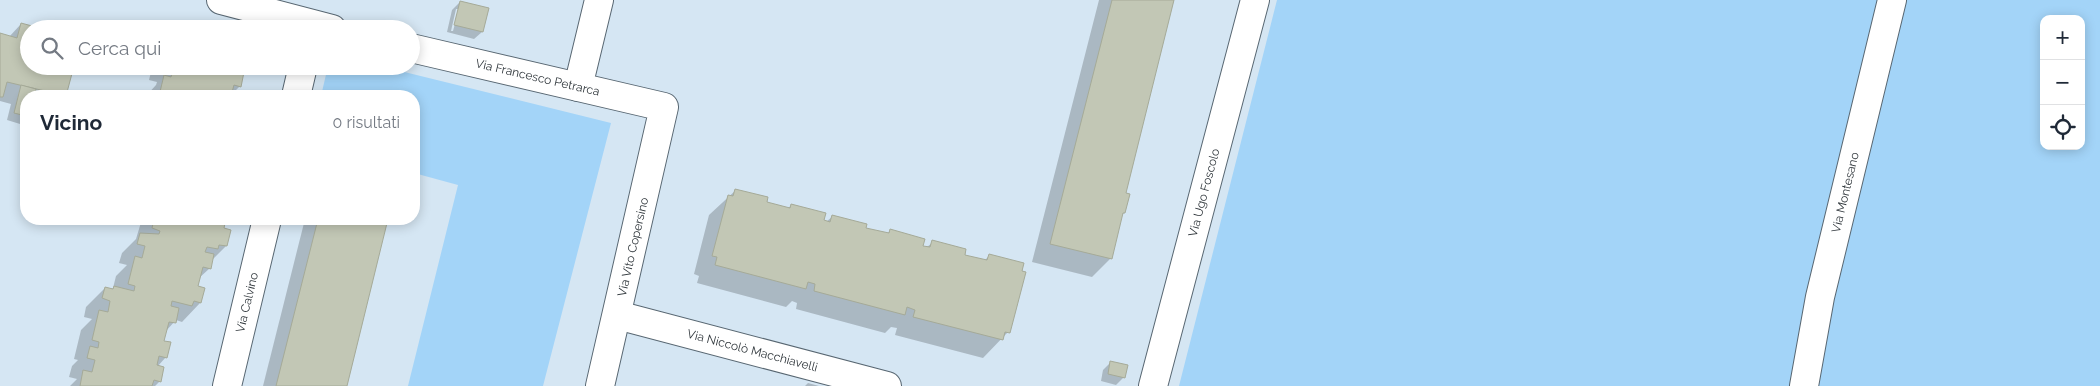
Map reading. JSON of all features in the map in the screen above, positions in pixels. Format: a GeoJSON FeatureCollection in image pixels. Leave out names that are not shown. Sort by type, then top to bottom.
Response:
{"type":"FeatureCollection","features":[{"type":"Feature","properties":{"kind":"street"},"geometry":{"type":"LineString","coordinates":[[221,0],[294,20]]}},
{"type":"Feature","properties":{"kind":"street"},"geometry":{"type":"LineString","coordinates":[[578,87],[599,0]]}},
{"type":"Feature","properties":{"kind":"street","name":"Via Ugo Foscolo"},"geometry":{"type":"LineString","coordinates":[[1153,386],[1255,0]]}},
{"type":"Feature","properties":{"kind":"street","name":"Via Montesano"},"geometry":{"type":"LineString","coordinates":[[1804,386],[1820,297],[1892,0]]}},
{"type":"Feature","properties":{"kind":"street","name":"Via Francesco Petrarca"},"geometry":{"type":"LineString","coordinates":[[420,50],[664,107]]}},
{"type":"Feature","properties":{"kind":"street"},"geometry":{"type":"LineString","coordinates":[[297,90],[301,75]]}},
{"type":"Feature","properties":{"kind":"street","name":"Via Vito Copersino"},"geometry":{"type":"LineString","coordinates":[[600,386],[664,107]]}},
{"type":"Feature","properties":{"kind":"street","name":"Via Calvino"},"geometry":{"type":"LineString","coordinates":[[227,386],[266,225]]}},
{"type":"Feature","properties":{"kind":"street","name":"Via Niccolò Macchiavelli"},"geometry":{"type":"LineString","coordinates":[[617,316],[887,386]]}},
{"type":"Feature","properties":{"kind":"shaded area"},"geometry":{"type":"Polygon","coordinates":[[[1277,0],[2100,0],[2100,386],[1179,386],[1277,0]]]}},
{"type":"Feature","properties":{"kind":"shaded area"},"geometry":{"type":"Polygon","coordinates":[[[326,75],[416,75],[611,123],[543,386],[408,386],[458,185],[420,175],[420,90],[322,90],[326,75]]]}},
{"type":"Feature","properties":{"kind":"building"},"geometry":{"type":"Polygon","coordinates":[[[1112,0],[1174,0],[1126,193],[1130,194],[1125,213],[1123,213],[1112,259],[1050,244],[1112,0]]]}},
{"type":"Feature","properties":{"kind":"building"},"geometry":{"type":"Polygon","coordinates":[[[460,1],[489,8],[483,32],[454,25],[460,1]]]}},
{"type":"Feature","properties":{"kind":"building"},"geometry":{"type":"Polygon","coordinates":[[[20,27],[20,75],[72,75],[68,90],[41,90],[7,82],[3,97],[0,97],[0,33],[17,38],[20,27]]]}},
{"type":"Feature","properties":{"kind":"building"},"geometry":{"type":"Polygon","coordinates":[[[164,75],[171,77],[172,75],[243,75],[241,87],[234,85],[233,90],[160,90],[164,75]]]}},
{"type":"Feature","properties":{"kind":"building"},"geometry":{"type":"Polygon","coordinates":[[[21,85],[36,89],[20,90],[20,114],[14,113],[21,85]]]}},
{"type":"Feature","properties":{"kind":"building"},"geometry":{"type":"Polygon","coordinates":[[[735,189],[768,197],[767,202],[790,208],[791,204],[826,213],[824,220],[830,222],[832,215],[867,224],[866,228],[889,233],[890,229],[925,239],[923,246],[930,247],[932,240],[966,249],[965,255],[987,260],[989,254],[1024,263],[1022,271],[1026,272],[1010,333],[1005,332],[1003,340],[913,317],[915,310],[907,307],[905,315],[814,291],[815,284],[808,282],[806,289],[715,265],[717,257],[712,256],[728,195],[733,196],[735,189]]]}},
{"type":"Feature","properties":{"kind":"building"},"geometry":{"type":"Polygon","coordinates":[[[153,225],[225,225],[224,228],[231,230],[227,246],[219,245],[218,249],[207,247],[205,252],[214,254],[211,269],[203,267],[198,286],[205,288],[201,303],[194,301],[192,306],[172,301],[171,306],[179,308],[176,323],[169,322],[164,341],[171,342],[167,358],[159,356],[157,365],[164,367],[161,382],[154,380],[152,386],[80,386],[83,370],[92,372],[95,360],[87,358],[90,346],[98,348],[99,342],[92,340],[99,310],[108,312],[110,301],[102,298],[105,287],[113,289],[114,286],[134,291],[135,286],[128,284],[135,256],[142,258],[145,246],[137,244],[140,233],[159,234],[160,231],[152,228],[153,225]]]}},
{"type":"Feature","properties":{"kind":"building"},"geometry":{"type":"Polygon","coordinates":[[[316,225],[387,225],[347,386],[276,386],[316,225]]]}},
{"type":"Feature","properties":{"kind":"building"},"geometry":{"type":"Polygon","coordinates":[[[1110,361],[1128,365],[1125,378],[1108,374],[1110,361]]]}}]}
